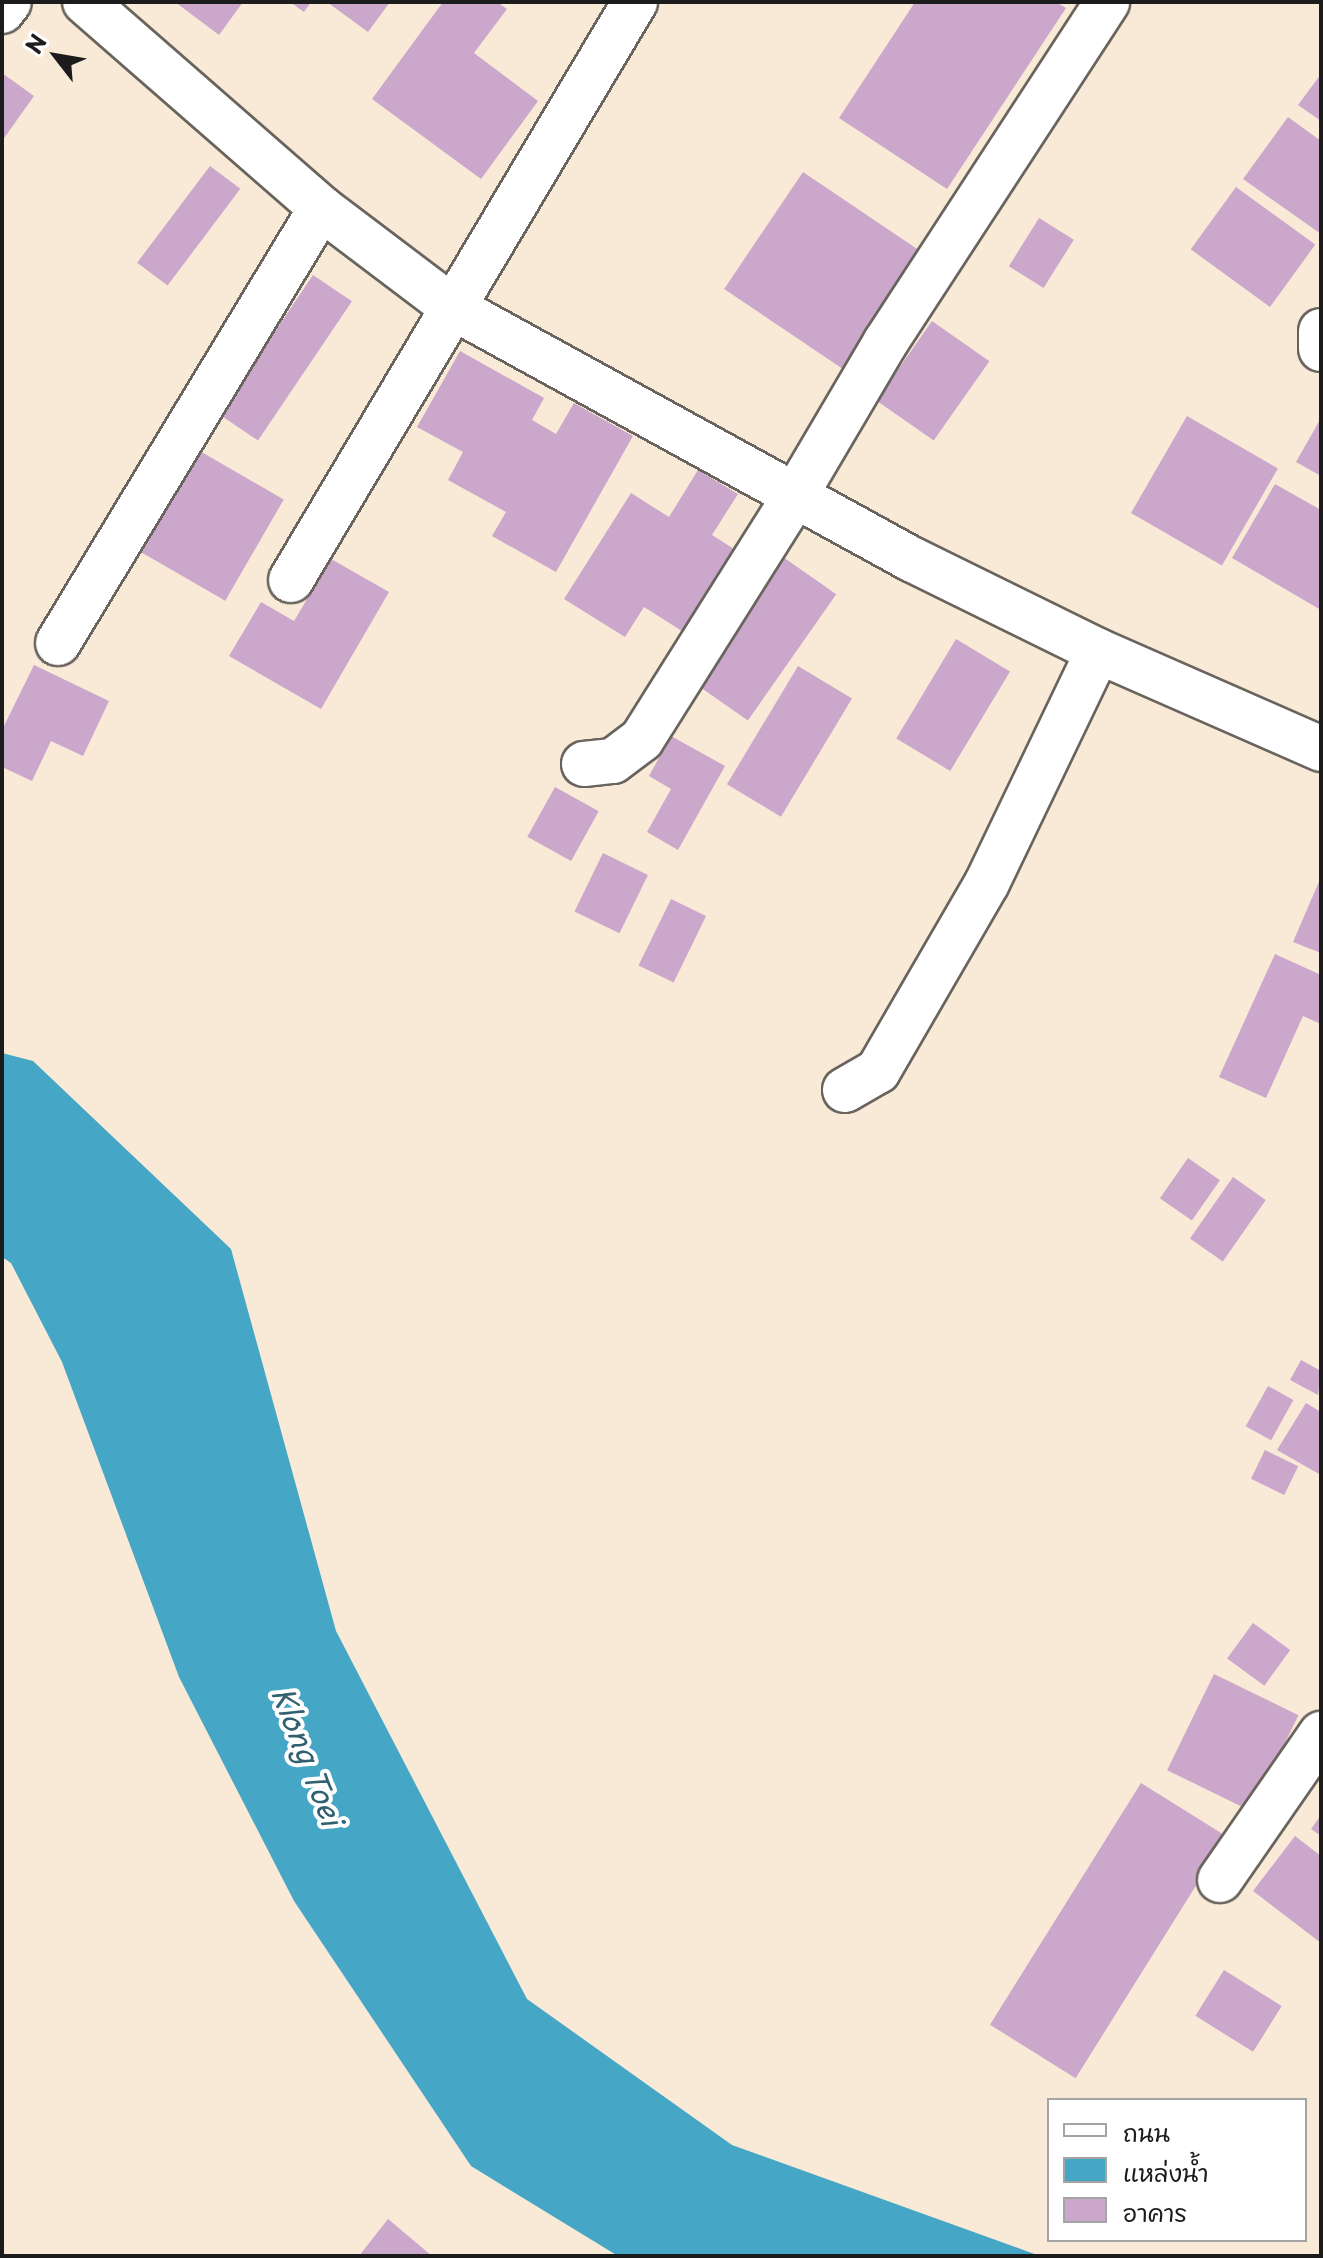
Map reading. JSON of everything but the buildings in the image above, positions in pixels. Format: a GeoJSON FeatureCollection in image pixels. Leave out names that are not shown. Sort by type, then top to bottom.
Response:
{"type":"FeatureCollection","features":[{"type":"Feature","properties":{"kind":"street"},"geometry":{"type":"LineString","coordinates":[[2,11],[9,2]]}},
{"type":"Feature","properties":{"kind":"street"},"geometry":{"type":"LineString","coordinates":[[85,2],[321,208],[452,307],[795,496],[1098,651],[1321,749]]}},
{"type":"Feature","properties":{"kind":"street"},"geometry":{"type":"LineString","coordinates":[[291,580],[635,2]]}},
{"type":"Feature","properties":{"kind":"street"},"geometry":{"type":"LineString","coordinates":[[584,764],[613,761],[642,739],[795,496],[885,343],[1107,2]]}},
{"type":"Feature","properties":{"kind":"street"},"geometry":{"type":"LineString","coordinates":[[58,643],[321,208]]}},
{"type":"Feature","properties":{"kind":"street"},"geometry":{"type":"LineString","coordinates":[[1321,331],[1321,349]]}},
{"type":"Feature","properties":{"kind":"street"},"geometry":{"type":"LineString","coordinates":[[845,1090],[878,1071],[987,883],[1098,651]]}},
{"type":"Feature","properties":{"kind":"street"},"geometry":{"type":"LineString","coordinates":[[1220,1880],[1321,1734]]}},
{"type":"Feature","properties":{"kind":"water","name":"Klong Toei"},"geometry":{"type":"Polygon","coordinates":[[[2,1053],[33,1061],[231,1249],[336,1631],[527,1999],[732,2145],[1040,2256],[618,2256],[471,2166],[294,1901],[179,1677],[62,1362],[11,1263],[2,1257],[2,1053]]]}}]}
